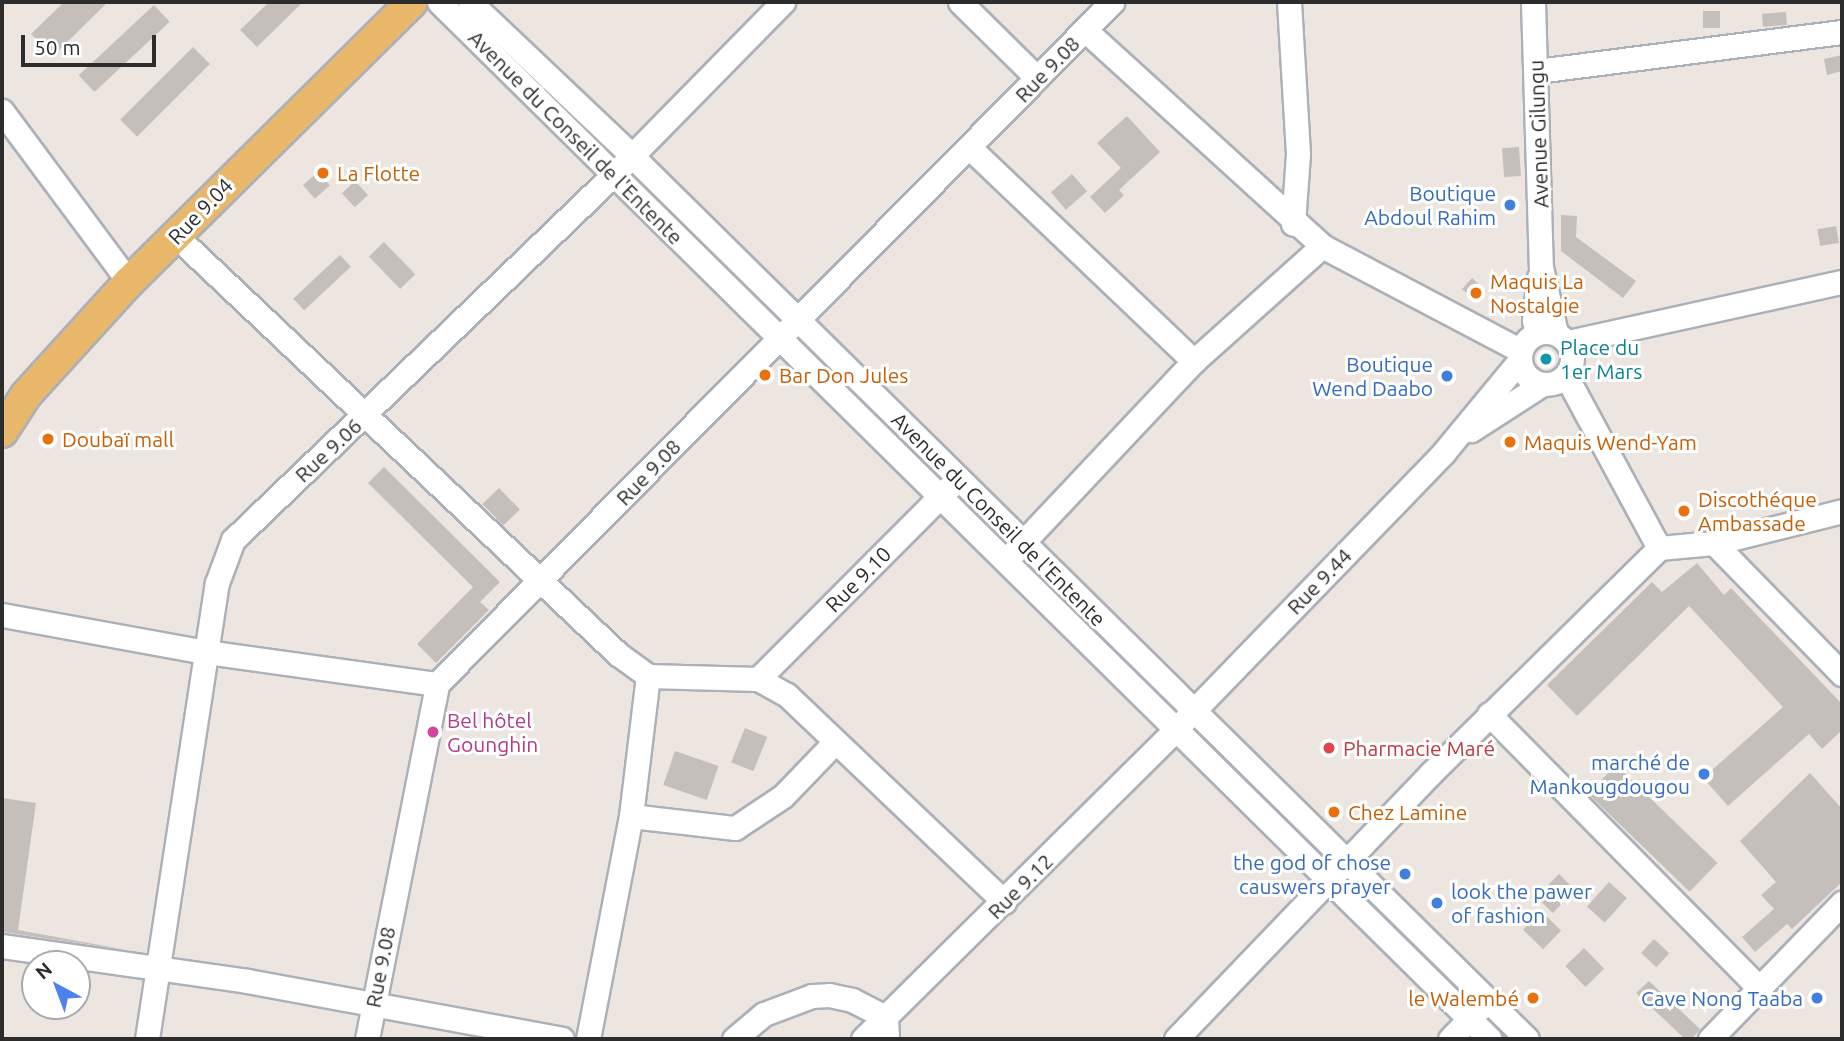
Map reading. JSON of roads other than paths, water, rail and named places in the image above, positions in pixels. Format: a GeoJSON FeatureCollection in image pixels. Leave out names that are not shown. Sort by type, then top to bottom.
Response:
{"type":"FeatureCollection","features":[{"type":"Feature","properties":{"kind":"main road","name":"Rue 9.04"},"geometry":{"type":"LineString","coordinates":[[3,429],[26,395],[129,282],[177,237],[266,142],[412,2]]}},
{"type":"Feature","properties":{"kind":"street","name":"Avenue du Conseil de l'Entente"},"geometry":{"type":"LineString","coordinates":[[439,2],[612,176],[779,337],[1490,1039]]}},
{"type":"Feature","properties":{"kind":"street","name":"Avenue du Conseil de l'Entente"},"geometry":{"type":"LineString","coordinates":[[470,2],[632,156],[1527,1039]]}},
{"type":"Feature","properties":{"kind":"street","name":"Rue 9.06"},"geometry":{"type":"LineString","coordinates":[[147,1039],[217,583],[233,540],[612,176],[783,2]]}},
{"type":"Feature","properties":{"kind":"street"},"geometry":{"type":"LineString","coordinates":[[961,2],[1037,78]]}},
{"type":"Feature","properties":{"kind":"street","name":"Rue 9.08"},"geometry":{"type":"LineString","coordinates":[[367,1039],[437,684],[541,583],[779,337],[971,149],[1112,2]]}},
{"type":"Feature","properties":{"kind":"street"},"geometry":{"type":"LineString","coordinates":[[1289,2],[1298,154],[1293,224]]}},
{"type":"Feature","properties":{"kind":"street","name":"Avenue Gilungu"},"geometry":{"type":"LineString","coordinates":[[1533,2],[1541,267],[1556,360]]}},
{"type":"Feature","properties":{"kind":"street"},"geometry":{"type":"LineString","coordinates":[[1085,30],[1293,224],[1322,246],[1520,356],[1556,360]]}},
{"type":"Feature","properties":{"kind":"street"},"geometry":{"type":"LineString","coordinates":[[1537,71],[1842,32]]}},
{"type":"Feature","properties":{"kind":"street"},"geometry":{"type":"LineString","coordinates":[[2,111],[129,282]]}},
{"type":"Feature","properties":{"kind":"street"},"geometry":{"type":"LineString","coordinates":[[971,149],[1194,361]]}},
{"type":"Feature","properties":{"kind":"street"},"geometry":{"type":"LineString","coordinates":[[177,237],[541,583],[648,676],[758,679],[788,695],[1004,902]]}},
{"type":"Feature","properties":{"kind":"street"},"geometry":{"type":"LineString","coordinates":[[1005,561],[1194,361],[1322,246]]}},
{"type":"Feature","properties":{"kind":"street"},"geometry":{"type":"LineString","coordinates":[[1520,356],[1523,372],[1637,330],[1842,282]]}},
{"type":"Feature","properties":{"kind":"street"},"geometry":{"type":"LineString","coordinates":[[1444,452],[1520,356]]}},
{"type":"Feature","properties":{"kind":"street"},"geometry":{"type":"LineString","coordinates":[[1556,360],[1658,548]]}},
{"type":"Feature","properties":{"kind":"street"},"geometry":{"type":"LineString","coordinates":[[1444,452],[1556,360]]}},
{"type":"Feature","properties":{"kind":"street","name":"Rue 9.44"},"geometry":{"type":"LineString","coordinates":[[1175,730],[1444,452]]}},
{"type":"Feature","properties":{"kind":"street","name":"Rue 9.10"},"geometry":{"type":"LineString","coordinates":[[758,679],[958,478]]}},
{"type":"Feature","properties":{"kind":"street"},"geometry":{"type":"LineString","coordinates":[[1176,1039],[1349,863],[1489,714],[1658,548],[1714,543],[1842,511]]}},
{"type":"Feature","properties":{"kind":"street"},"geometry":{"type":"LineString","coordinates":[[1714,543],[1842,674]]}},
{"type":"Feature","properties":{"kind":"street"},"geometry":{"type":"LineString","coordinates":[[2,615],[206,652],[437,684]]}},
{"type":"Feature","properties":{"kind":"street"},"geometry":{"type":"LineString","coordinates":[[588,1039],[631,816],[648,676]]}},
{"type":"Feature","properties":{"kind":"street"},"geometry":{"type":"LineString","coordinates":[[1489,714],[1759,988]]}},
{"type":"Feature","properties":{"kind":"street","name":"Rue 9.12"},"geometry":{"type":"LineString","coordinates":[[863,1039],[886,1028],[1004,902],[1175,730]]}},
{"type":"Feature","properties":{"kind":"street"},"geometry":{"type":"LineString","coordinates":[[631,816],[735,828],[783,796],[835,742]]}},
{"type":"Feature","properties":{"kind":"street"},"geometry":{"type":"LineString","coordinates":[[1710,1039],[1842,903]]}},
{"type":"Feature","properties":{"kind":"street"},"geometry":{"type":"LineString","coordinates":[[2,946],[158,969],[562,1039]]}},
{"type":"Feature","properties":{"kind":"street"},"geometry":{"type":"LineString","coordinates":[[734,1039],[764,1014],[812,996],[852,1000],[886,1028]]}},
{"type":"Feature","properties":{"kind":"street"},"geometry":{"type":"LineString","coordinates":[[1450,1039],[1487,1000]]}},
{"type":"Feature","properties":{"kind":"place","name":"La Flotte"},"geometry":{"type":"Point","coordinates":[323,173]}},
{"type":"Feature","properties":{"kind":"place","name":"Boutique Abdoul Rahim"},"geometry":{"type":"Point","coordinates":[1510,205]}},
{"type":"Feature","properties":{"kind":"place","name":"Maquis La Nostalgie"},"geometry":{"type":"Point","coordinates":[1476,293]}},
{"type":"Feature","properties":{"kind":"place","name":"Place du 1er Mars"},"geometry":{"type":"Point","coordinates":[1546,359]}},
{"type":"Feature","properties":{"kind":"place","name":"Bar Don Jules"},"geometry":{"type":"Point","coordinates":[765,375]}},
{"type":"Feature","properties":{"kind":"place","name":"Boutique Wend Daabo"},"geometry":{"type":"Point","coordinates":[1447,376]}},
{"type":"Feature","properties":{"kind":"place","name":"Doubaï mall"},"geometry":{"type":"Point","coordinates":[48,439]}},
{"type":"Feature","properties":{"kind":"place","name":"Maquis Wend-Yam"},"geometry":{"type":"Point","coordinates":[1510,442]}},
{"type":"Feature","properties":{"kind":"place","name":"Discothéque Ambassade"},"geometry":{"type":"Point","coordinates":[1684,511]}},
{"type":"Feature","properties":{"kind":"place","name":"Bel hôtel Gounghin"},"geometry":{"type":"Point","coordinates":[433,732]}},
{"type":"Feature","properties":{"kind":"place","name":"Pharmacie Maré"},"geometry":{"type":"Point","coordinates":[1329,748]}},
{"type":"Feature","properties":{"kind":"place","name":"marché de Mankougdougou"},"geometry":{"type":"Point","coordinates":[1704,774]}},
{"type":"Feature","properties":{"kind":"place","name":"Chez Lamine"},"geometry":{"type":"Point","coordinates":[1334,812]}},
{"type":"Feature","properties":{"kind":"place","name":"the god of chose causwers prayer"},"geometry":{"type":"Point","coordinates":[1405,874]}},
{"type":"Feature","properties":{"kind":"place","name":"look the pawer of fashion"},"geometry":{"type":"Point","coordinates":[1437,903]}},
{"type":"Feature","properties":{"kind":"place","name":"le Walembé"},"geometry":{"type":"Point","coordinates":[1533,998]}},
{"type":"Feature","properties":{"kind":"place","name":"Cave Nong Taaba"},"geometry":{"type":"Point","coordinates":[1817,998]}}]}
